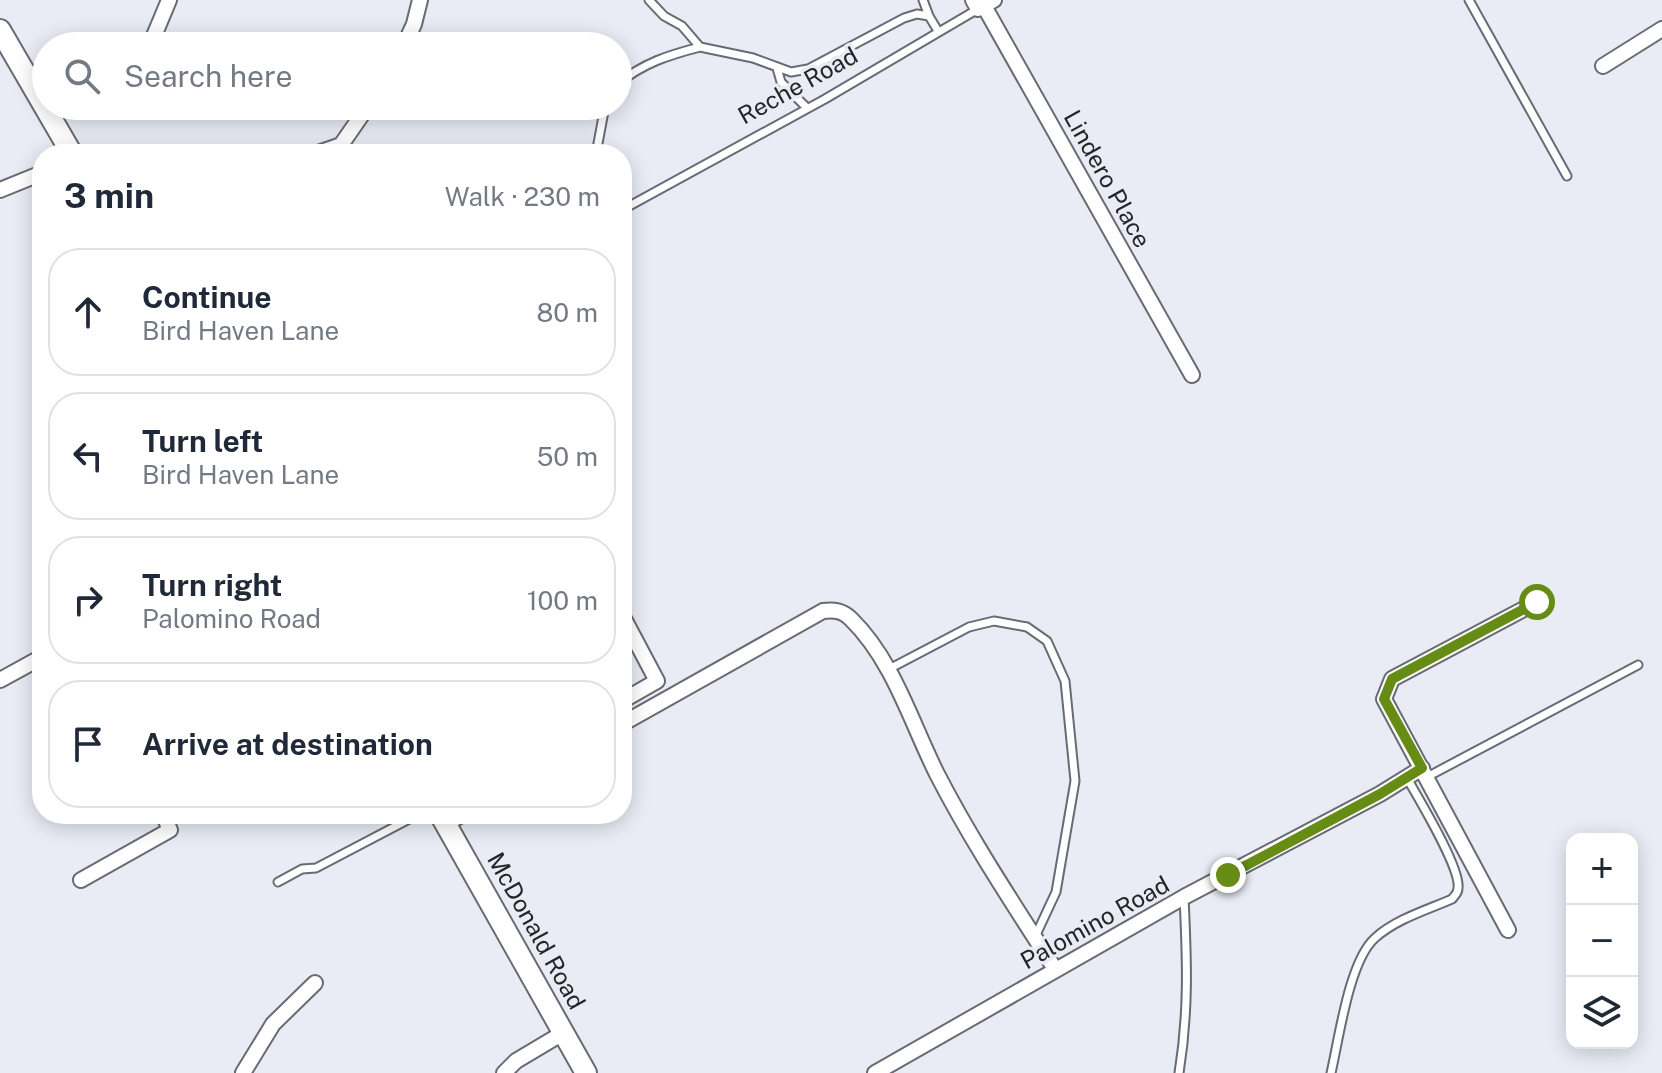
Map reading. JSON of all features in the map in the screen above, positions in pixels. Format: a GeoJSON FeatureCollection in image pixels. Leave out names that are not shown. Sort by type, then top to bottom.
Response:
{"type":"FeatureCollection","features":[{"type":"Feature","properties":{"kind":"street"},"geometry":{"type":"LineString","coordinates":[[156,32],[169,0]]}},
{"type":"Feature","properties":{"kind":"street"},"geometry":{"type":"LineString","coordinates":[[410,32],[420,0]]}},
{"type":"Feature","properties":{"kind":"street","name":"Lindero Place"},"geometry":{"type":"LineString","coordinates":[[982,4],[1192,375]]}},
{"type":"Feature","properties":{"kind":"street"},"geometry":{"type":"LineString","coordinates":[[1603,66],[1662,29]]}},
{"type":"Feature","properties":{"kind":"street"},"geometry":{"type":"LineString","coordinates":[[0,30],[32,82]]}},
{"type":"Feature","properties":{"kind":"street"},"geometry":{"type":"LineString","coordinates":[[54,120],[67,144]]}},
{"type":"Feature","properties":{"kind":"street"},"geometry":{"type":"LineString","coordinates":[[345,144],[359,120]]}},
{"type":"Feature","properties":{"kind":"street"},"geometry":{"type":"LineString","coordinates":[[0,190],[32,177]]}},
{"type":"Feature","properties":{"kind":"street"},"geometry":{"type":"LineString","coordinates":[[1508,930],[1384,699],[1392,679],[1537,602]]}},
{"type":"Feature","properties":{"kind":"street"},"geometry":{"type":"LineString","coordinates":[[632,718],[823,611],[837,610],[850,617],[888,670],[966,828],[1055,969]]}},
{"type":"Feature","properties":{"kind":"street"},"geometry":{"type":"LineString","coordinates":[[632,634],[657,681],[632,695]]}},
{"type":"Feature","properties":{"kind":"street"},"geometry":{"type":"LineString","coordinates":[[0,680],[32,662]]}},
{"type":"Feature","properties":{"kind":"street","name":"Palomino Road"},"geometry":{"type":"LineString","coordinates":[[875,1073],[1184,897],[1407,778],[1424,773]]}},
{"type":"Feature","properties":{"kind":"street"},"geometry":{"type":"LineString","coordinates":[[81,880],[170,830],[167,824]]}},
{"type":"Feature","properties":{"kind":"street","name":"McDonald Road"},"geometry":{"type":"LineString","coordinates":[[453,824],[586,1073]]}},
{"type":"Feature","properties":{"kind":"street"},"geometry":{"type":"LineString","coordinates":[[243,1073],[273,1024],[315,983]]}},
{"type":"Feature","properties":{"kind":"street"},"geometry":{"type":"LineString","coordinates":[[504,1073],[516,1061],[563,1033]]}},
{"type":"Feature","properties":{"kind":"lane"},"geometry":{"type":"LineString","coordinates":[[649,0],[664,16],[682,26],[700,47]]}},
{"type":"Feature","properties":{"kind":"lane"},"geometry":{"type":"LineString","coordinates":[[923,0],[938,31]]}},
{"type":"Feature","properties":{"kind":"lane"},"geometry":{"type":"LineString","coordinates":[[1469,0],[1567,176]]}},
{"type":"Feature","properties":{"kind":"lane","name":"Reche Road"},"geometry":{"type":"LineString","coordinates":[[632,204],[807,108],[982,4]]}},
{"type":"Feature","properties":{"kind":"lane"},"geometry":{"type":"LineString","coordinates":[[632,73],[664,57],[700,47],[767,62],[791,72],[808,69],[904,18],[917,14],[929,16]]}},
{"type":"Feature","properties":{"kind":"lane"},"geometry":{"type":"LineString","coordinates":[[777,68],[781,82],[807,108]]}},
{"type":"Feature","properties":{"kind":"lane"},"geometry":{"type":"LineString","coordinates":[[598,144],[602,120]]}},
{"type":"Feature","properties":{"kind":"lane"},"geometry":{"type":"LineString","coordinates":[[888,670],[969,627],[994,621],[1027,627],[1047,641],[1065,681],[1075,781],[1056,892],[1035,937]]}},
{"type":"Feature","properties":{"kind":"lane","name":"Palomino Road"},"geometry":{"type":"LineString","coordinates":[[1424,773],[1638,665]]}},
{"type":"Feature","properties":{"kind":"lane"},"geometry":{"type":"LineString","coordinates":[[1331,1073],[1356,966],[1367,946],[1396,924],[1452,899],[1457,892],[1458,878],[1450,859],[1407,778]]}},
{"type":"Feature","properties":{"kind":"lane"},"geometry":{"type":"LineString","coordinates":[[278,882],[302,869],[316,868],[400,824]]}},
{"type":"Feature","properties":{"kind":"lane"},"geometry":{"type":"LineString","coordinates":[[1179,1073],[1188,994],[1184,897]]}},
{"type":"Feature","properties":{"kind":"route"},"geometry":{"type":"LineString","coordinates":[[1228,875],[1380,794],[1422,768],[1384,699],[1392,679],[1537,602]]}}]}
